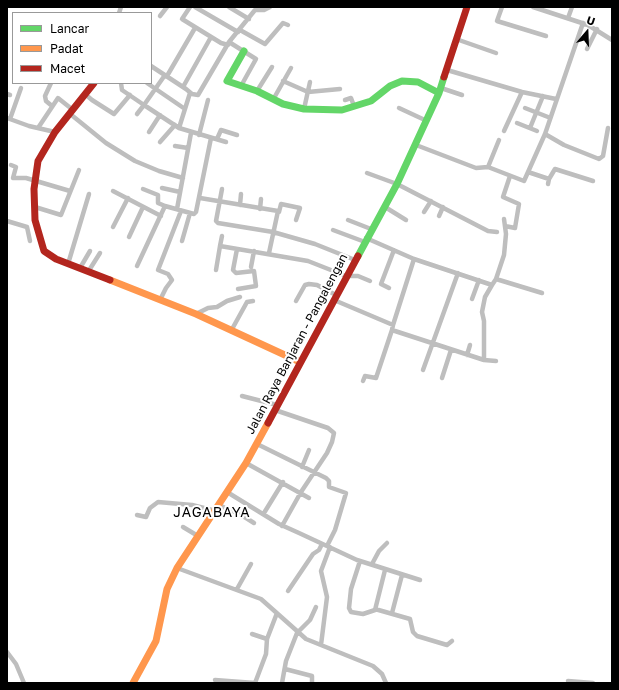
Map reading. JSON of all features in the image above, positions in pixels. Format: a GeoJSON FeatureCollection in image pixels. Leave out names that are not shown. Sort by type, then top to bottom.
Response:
{"type":"FeatureCollection","features":[{"type":"Feature","properties":{"kind":"main road","name":"Jalan Raya Banjaran - Pangalengan"},"geometry":{"type":"LineString","coordinates":[[133,683],[156,641],[167,589],[177,568],[246,463],[354,260],[397,184],[440,90],[466,7]]}},
{"type":"Feature","properties":{"kind":"main road"},"geometry":{"type":"LineString","coordinates":[[244,51],[226,79],[274,98],[283,104],[304,109],[337,111],[371,101],[390,86],[402,81],[418,82],[425,87],[440,90]]}},
{"type":"Feature","properties":{"kind":"main road"},"geometry":{"type":"LineString","coordinates":[[93,84],[55,132],[38,161],[34,207],[35,220],[44,251],[56,259],[68,264],[196,314],[300,362]]}},
{"type":"Feature","properties":{"kind":"street"},"geometry":{"type":"LineString","coordinates":[[160,16],[167,7]]}},
{"type":"Feature","properties":{"kind":"street"},"geometry":{"type":"LineString","coordinates":[[190,7],[182,18],[195,28],[211,37],[244,51],[256,59],[241,86]]}},
{"type":"Feature","properties":{"kind":"street"},"geometry":{"type":"LineString","coordinates":[[195,7],[265,44],[283,22],[288,25]]}},
{"type":"Feature","properties":{"kind":"street"},"geometry":{"type":"LineString","coordinates":[[229,7],[235,8],[249,19]]}},
{"type":"Feature","properties":{"kind":"street"},"geometry":{"type":"LineString","coordinates":[[152,67],[190,93],[195,95],[199,94],[228,44],[256,9],[264,10],[270,7]]}},
{"type":"Feature","properties":{"kind":"street"},"geometry":{"type":"LineString","coordinates":[[502,7],[494,21],[546,36]]}},
{"type":"Feature","properties":{"kind":"street"},"geometry":{"type":"LineString","coordinates":[[532,7],[583,23],[597,29],[612,40]]}},
{"type":"Feature","properties":{"kind":"street"},"geometry":{"type":"LineString","coordinates":[[568,18],[572,7]]}},
{"type":"Feature","properties":{"kind":"street"},"geometry":{"type":"LineString","coordinates":[[416,145],[476,168],[488,167],[524,181],[545,134],[583,23]]}},
{"type":"Feature","properties":{"kind":"street"},"geometry":{"type":"LineString","coordinates":[[137,114],[166,75],[195,28]]}},
{"type":"Feature","properties":{"kind":"street"},"geometry":{"type":"LineString","coordinates":[[587,49],[597,29]]}},
{"type":"Feature","properties":{"kind":"street"},"geometry":{"type":"LineString","coordinates":[[183,87],[211,37]]}},
{"type":"Feature","properties":{"kind":"street"},"geometry":{"type":"LineString","coordinates":[[456,38],[496,53]]}},
{"type":"Feature","properties":{"kind":"street"},"geometry":{"type":"LineString","coordinates":[[257,91],[272,67]]}},
{"type":"Feature","properties":{"kind":"street"},"geometry":{"type":"LineString","coordinates":[[274,98],[291,68]]}},
{"type":"Feature","properties":{"kind":"street"},"geometry":{"type":"LineString","coordinates":[[447,70],[522,92],[556,99]]}},
{"type":"Feature","properties":{"kind":"street"},"geometry":{"type":"LineString","coordinates":[[283,81],[308,92],[340,89]]}},
{"type":"Feature","properties":{"kind":"street"},"geometry":{"type":"LineString","coordinates":[[304,109],[310,82]]}},
{"type":"Feature","properties":{"kind":"street"},"geometry":{"type":"LineString","coordinates":[[51,84],[45,96],[46,101],[52,106]]}},
{"type":"Feature","properties":{"kind":"street"},"geometry":{"type":"LineString","coordinates":[[121,84],[122,90],[177,126],[191,133],[226,142]]}},
{"type":"Feature","properties":{"kind":"street"},"geometry":{"type":"LineString","coordinates":[[149,84],[185,109]]}},
{"type":"Feature","properties":{"kind":"street"},"geometry":{"type":"LineString","coordinates":[[21,88],[9,118],[55,132]]}},
{"type":"Feature","properties":{"kind":"street"},"geometry":{"type":"LineString","coordinates":[[440,90],[462,95]]}},
{"type":"Feature","properties":{"kind":"street"},"geometry":{"type":"LineString","coordinates":[[504,131],[522,92]]}},
{"type":"Feature","properties":{"kind":"street"},"geometry":{"type":"LineString","coordinates":[[160,142],[177,126],[185,109],[190,93]]}},
{"type":"Feature","properties":{"kind":"street"},"geometry":{"type":"LineString","coordinates":[[85,94],[114,114],[130,95]]}},
{"type":"Feature","properties":{"kind":"street"},"geometry":{"type":"LineString","coordinates":[[530,128],[543,96]]}},
{"type":"Feature","properties":{"kind":"street"},"geometry":{"type":"LineString","coordinates":[[38,128],[59,98],[71,112],[106,143],[136,161],[159,171],[183,178]]}},
{"type":"Feature","properties":{"kind":"street"},"geometry":{"type":"LineString","coordinates":[[345,100],[351,98],[354,106]]}},
{"type":"Feature","properties":{"kind":"street"},"geometry":{"type":"LineString","coordinates":[[199,134],[208,100]]}},
{"type":"Feature","properties":{"kind":"street"},"geometry":{"type":"LineString","coordinates":[[399,108],[427,121]]}},
{"type":"Feature","properties":{"kind":"street"},"geometry":{"type":"LineString","coordinates":[[525,108],[548,117]]}},
{"type":"Feature","properties":{"kind":"street"},"geometry":{"type":"LineString","coordinates":[[149,132],[160,115]]}},
{"type":"Feature","properties":{"kind":"street"},"geometry":{"type":"LineString","coordinates":[[516,123],[537,131]]}},
{"type":"Feature","properties":{"kind":"street"},"geometry":{"type":"LineString","coordinates":[[545,134],[564,145],[599,159],[603,156],[608,128]]}},
{"type":"Feature","properties":{"kind":"street"},"geometry":{"type":"LineString","coordinates":[[218,139],[221,130],[237,135]]}},
{"type":"Feature","properties":{"kind":"street"},"geometry":{"type":"LineString","coordinates":[[160,300],[172,280],[168,274],[158,270],[179,210],[180,192],[191,133]]}},
{"type":"Feature","properties":{"kind":"street"},"geometry":{"type":"LineString","coordinates":[[143,189],[158,195],[158,203],[194,214],[200,198],[211,138]]}},
{"type":"Feature","properties":{"kind":"street"},"geometry":{"type":"LineString","coordinates":[[488,167],[500,140]]}},
{"type":"Feature","properties":{"kind":"street"},"geometry":{"type":"LineString","coordinates":[[175,146],[188,148]]}},
{"type":"Feature","properties":{"kind":"street"},"geometry":{"type":"LineString","coordinates":[[12,165],[16,167],[14,178],[36,181],[70,191]]}},
{"type":"Feature","properties":{"kind":"street"},"geometry":{"type":"LineString","coordinates":[[528,172],[548,182],[555,169],[593,181]]}},
{"type":"Feature","properties":{"kind":"street"},"geometry":{"type":"LineString","coordinates":[[34,207],[61,215],[79,170]]}},
{"type":"Feature","properties":{"kind":"street"},"geometry":{"type":"LineString","coordinates":[[367,173],[397,184],[488,231],[497,232]]}},
{"type":"Feature","properties":{"kind":"street"},"geometry":{"type":"LineString","coordinates":[[505,226],[515,228],[519,204],[503,197],[510,176]]}},
{"type":"Feature","properties":{"kind":"street"},"geometry":{"type":"LineString","coordinates":[[162,188],[180,192]]}},
{"type":"Feature","properties":{"kind":"street"},"geometry":{"type":"LineString","coordinates":[[222,189],[218,223],[273,232],[314,244],[354,260]]}},
{"type":"Feature","properties":{"kind":"street"},"geometry":{"type":"LineString","coordinates":[[113,190],[161,216]]}},
{"type":"Feature","properties":{"kind":"street"},"geometry":{"type":"LineString","coordinates":[[68,264],[89,194]]}},
{"type":"Feature","properties":{"kind":"street"},"geometry":{"type":"LineString","coordinates":[[240,205],[241,194]]}},
{"type":"Feature","properties":{"kind":"street"},"geometry":{"type":"LineString","coordinates":[[113,227],[128,198]]}},
{"type":"Feature","properties":{"kind":"street"},"geometry":{"type":"LineString","coordinates":[[200,198],[279,212]]}},
{"type":"Feature","properties":{"kind":"street"},"geometry":{"type":"LineString","coordinates":[[260,208],[261,199]]}},
{"type":"Feature","properties":{"kind":"street"},"geometry":{"type":"LineString","coordinates":[[424,212],[431,201]]}},
{"type":"Feature","properties":{"kind":"street"},"geometry":{"type":"LineString","coordinates":[[269,253],[281,204],[300,208],[296,220]]}},
{"type":"Feature","properties":{"kind":"street"},"geometry":{"type":"LineString","coordinates":[[137,266],[165,206]]}},
{"type":"Feature","properties":{"kind":"street"},"geometry":{"type":"LineString","coordinates":[[129,237],[144,207]]}},
{"type":"Feature","properties":{"kind":"street"},"geometry":{"type":"LineString","coordinates":[[385,207],[406,220]]}},
{"type":"Feature","properties":{"kind":"street"},"geometry":{"type":"LineString","coordinates":[[439,216],[443,207]]}},
{"type":"Feature","properties":{"kind":"street"},"geometry":{"type":"LineString","coordinates":[[182,242],[190,213]]}},
{"type":"Feature","properties":{"kind":"street"},"geometry":{"type":"LineString","coordinates":[[484,360],[484,320],[482,312],[485,297],[496,279],[504,256],[504,219]]}},
{"type":"Feature","properties":{"kind":"street"},"geometry":{"type":"LineString","coordinates":[[348,220],[372,228]]}},
{"type":"Feature","properties":{"kind":"street"},"geometry":{"type":"LineString","coordinates":[[7,221],[27,226],[30,241]]}},
{"type":"Feature","properties":{"kind":"street"},"geometry":{"type":"LineString","coordinates":[[333,230],[366,240],[414,259],[492,285]]}},
{"type":"Feature","properties":{"kind":"street"},"geometry":{"type":"LineString","coordinates":[[216,270],[222,236]]}},
{"type":"Feature","properties":{"kind":"street"},"geometry":{"type":"LineString","coordinates":[[220,246],[269,253],[308,261],[346,276],[358,276],[370,281]]}},
{"type":"Feature","properties":{"kind":"street"},"geometry":{"type":"LineString","coordinates":[[237,249],[233,270],[236,273],[254,271],[256,286],[238,289]]}},
{"type":"Feature","properties":{"kind":"street"},"geometry":{"type":"LineString","coordinates":[[390,288],[381,284],[394,250]]}},
{"type":"Feature","properties":{"kind":"street"},"geometry":{"type":"LineString","coordinates":[[80,268],[90,251]]}},
{"type":"Feature","properties":{"kind":"street"},"geometry":{"type":"LineString","coordinates":[[251,267],[254,251]]}},
{"type":"Feature","properties":{"kind":"street"},"geometry":{"type":"LineString","coordinates":[[88,272],[100,253]]}},
{"type":"Feature","properties":{"kind":"street"},"geometry":{"type":"LineString","coordinates":[[363,381],[365,376],[376,378],[414,259]]}},
{"type":"Feature","properties":{"kind":"street"},"geometry":{"type":"LineString","coordinates":[[423,370],[458,273]]}},
{"type":"Feature","properties":{"kind":"street"},"geometry":{"type":"LineString","coordinates":[[496,279],[542,293]]}},
{"type":"Feature","properties":{"kind":"street"},"geometry":{"type":"LineString","coordinates":[[472,299],[479,280]]}},
{"type":"Feature","properties":{"kind":"street"},"geometry":{"type":"LineString","coordinates":[[296,301],[305,285],[317,285],[335,297],[393,327],[433,344],[484,360],[496,361]]}},
{"type":"Feature","properties":{"kind":"street"},"geometry":{"type":"LineString","coordinates":[[196,314],[208,308],[217,307],[227,300],[240,297]]}},
{"type":"Feature","properties":{"kind":"street"},"geometry":{"type":"LineString","coordinates":[[231,331],[247,302],[253,301]]}},
{"type":"Feature","properties":{"kind":"street"},"geometry":{"type":"LineString","coordinates":[[467,355],[470,345]]}},
{"type":"Feature","properties":{"kind":"street"},"geometry":{"type":"LineString","coordinates":[[442,378],[451,350]]}},
{"type":"Feature","properties":{"kind":"street"},"geometry":{"type":"LineString","coordinates":[[242,396],[328,428],[334,432],[332,442],[327,453],[301,492],[282,526]]}},
{"type":"Feature","properties":{"kind":"street"},"geometry":{"type":"LineString","coordinates":[[256,444],[328,480],[329,487],[346,493],[321,571],[327,597],[321,645]]}},
{"type":"Feature","properties":{"kind":"street"},"geometry":{"type":"LineString","coordinates":[[302,467],[309,450]]}},
{"type":"Feature","properties":{"kind":"street"},"geometry":{"type":"LineString","coordinates":[[246,463],[301,492],[309,498]]}},
{"type":"Feature","properties":{"kind":"street"},"geometry":{"type":"LineString","coordinates":[[264,513],[282,482]]}},
{"type":"Feature","properties":{"kind":"street"},"geometry":{"type":"LineString","coordinates":[[227,492],[264,513],[282,526],[360,561],[420,580]]}},
{"type":"Feature","properties":{"kind":"street"},"geometry":{"type":"LineString","coordinates":[[137,515],[146,517],[150,508],[158,502],[192,504],[217,508],[243,516],[254,523]]}},
{"type":"Feature","properties":{"kind":"street"},"geometry":{"type":"LineString","coordinates":[[183,526],[198,536]]}},
{"type":"Feature","properties":{"kind":"street"},"geometry":{"type":"LineString","coordinates":[[372,564],[379,551],[388,543]]}},
{"type":"Feature","properties":{"kind":"street"},"geometry":{"type":"LineString","coordinates":[[288,592],[313,554],[319,550],[322,544]]}},
{"type":"Feature","properties":{"kind":"street"},"geometry":{"type":"LineString","coordinates":[[360,561],[352,582],[349,609],[354,613],[363,614],[375,609],[392,613],[410,619],[413,632],[417,636],[447,645],[452,641]]}},
{"type":"Feature","properties":{"kind":"street"},"geometry":{"type":"LineString","coordinates":[[237,590],[251,564]]}},
{"type":"Feature","properties":{"kind":"street"},"geometry":{"type":"LineString","coordinates":[[177,568],[260,599],[297,633],[306,639],[373,666],[382,674],[386,683]]}},
{"type":"Feature","properties":{"kind":"street"},"geometry":{"type":"LineString","coordinates":[[375,609],[385,570]]}},
{"type":"Feature","properties":{"kind":"street"},"geometry":{"type":"LineString","coordinates":[[392,613],[402,575]]}},
{"type":"Feature","properties":{"kind":"street"},"geometry":{"type":"LineString","coordinates":[[282,683],[297,633],[310,620],[316,607]]}},
{"type":"Feature","properties":{"kind":"street"},"geometry":{"type":"LineString","coordinates":[[215,680],[255,683],[266,654],[267,639],[277,613]]}},
{"type":"Feature","properties":{"kind":"street"},"geometry":{"type":"LineString","coordinates":[[252,634],[267,639]]}},
{"type":"Feature","properties":{"kind":"street"},"geometry":{"type":"LineString","coordinates":[[7,652],[16,664],[24,683]]}},
{"type":"Feature","properties":{"kind":"street"},"geometry":{"type":"LineString","coordinates":[[285,669],[313,676],[312,683]]}},
{"type":"Feature","properties":{"kind":"street"},"geometry":{"type":"LineString","coordinates":[[568,681],[594,683]]}},
{"type":"Feature","properties":{"kind":"traffic: fast"},"geometry":{"type":"LineString","coordinates":[[244,51],[227,81],[257,91],[283,104],[304,109],[342,110],[371,101],[390,86],[402,81],[418,82],[439,93]]}},
{"type":"Feature","properties":{"kind":"traffic: fast"},"geometry":{"type":"LineString","coordinates":[[358,256],[397,184],[439,93],[444,77]]}},
{"type":"Feature","properties":{"kind":"traffic: slow"},"geometry":{"type":"LineString","coordinates":[[110,280],[196,314],[300,362]]}},
{"type":"Feature","properties":{"kind":"traffic: slow"},"geometry":{"type":"LineString","coordinates":[[133,683],[156,641],[167,589],[177,568],[246,463],[268,423]]}},
{"type":"Feature","properties":{"kind":"traffic: jam"},"geometry":{"type":"LineString","coordinates":[[444,77],[467,7]]}},
{"type":"Feature","properties":{"kind":"traffic: jam"},"geometry":{"type":"LineString","coordinates":[[93,84],[55,132],[38,161],[34,189],[35,220],[44,251],[56,259],[110,280]]}},
{"type":"Feature","properties":{"kind":"traffic: jam"},"geometry":{"type":"LineString","coordinates":[[268,423],[358,256]]}},
{"type":"Feature","properties":{"kind":"district","name":"JAGABAYA"},"geometry":{"type":"Point","coordinates":[212,513]}}]}
